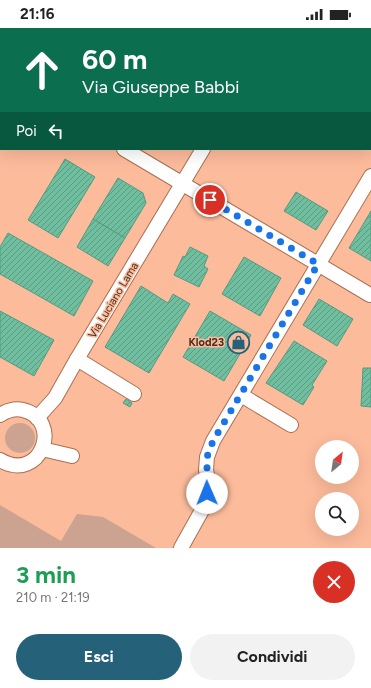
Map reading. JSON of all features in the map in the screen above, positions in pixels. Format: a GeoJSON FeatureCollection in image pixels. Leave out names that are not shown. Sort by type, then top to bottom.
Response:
{"type":"FeatureCollection","features":[{"type":"Feature","properties":{"kind":"street"},"geometry":{"type":"LineString","coordinates":[[126,150],[370,295]]}},
{"type":"Feature","properties":{"kind":"street","name":"Via Luciano Lama"},"geometry":{"type":"LineString","coordinates":[[37,418],[55,398],[202,150]]}},
{"type":"Feature","properties":{"kind":"street"},"geometry":{"type":"LineString","coordinates":[[181,548],[206,503],[209,484],[206,470],[207,457],[213,441],[371,176]]}},
{"type":"Feature","properties":{"kind":"street"},"geometry":{"type":"LineString","coordinates":[[77,359],[134,394]]}},
{"type":"Feature","properties":{"kind":"street"},"geometry":{"type":"LineString","coordinates":[[240,395],[290,424]]}},
{"type":"Feature","properties":{"kind":"street"},"geometry":{"type":"LineString","coordinates":[[0,415],[6,411],[17,409],[28,411],[37,418],[45,433],[42,449],[36,458],[28,464],[18,466],[7,464],[0,460]]}},
{"type":"Feature","properties":{"kind":"street"},"geometry":{"type":"LineString","coordinates":[[42,449],[72,456]]}},
{"type":"Feature","properties":{"kind":"shaded area"},"geometry":{"type":"Polygon","coordinates":[[[20,423],[31,427],[35,438],[31,449],[20,453],[9,449],[5,438],[9,427],[20,423]]]}},
{"type":"Feature","properties":{"kind":"shaded area"},"geometry":{"type":"Polygon","coordinates":[[[0,505],[61,541],[77,514],[103,517],[156,548],[0,548],[0,505]]]}},
{"type":"Feature","properties":{"kind":"building"},"geometry":{"type":"Polygon","coordinates":[[[65,159],[95,177],[58,238],[28,220],[65,159]]]}},
{"type":"Feature","properties":{"kind":"building"},"geometry":{"type":"Polygon","coordinates":[[[118,178],[143,193],[146,203],[125,238],[93,219],[118,178]]]}},
{"type":"Feature","properties":{"kind":"building"},"geometry":{"type":"Polygon","coordinates":[[[296,192],[328,211],[316,230],[284,211],[296,192]]]}},
{"type":"Feature","properties":{"kind":"building"},"geometry":{"type":"Polygon","coordinates":[[[371,211],[371,261],[349,248],[371,211]]]}},
{"type":"Feature","properties":{"kind":"building"},"geometry":{"type":"Polygon","coordinates":[[[93,219],[125,238],[108,266],[77,247],[93,219]]]}},
{"type":"Feature","properties":{"kind":"building"},"geometry":{"type":"Polygon","coordinates":[[[8,233],[93,281],[74,316],[0,274],[0,247],[8,233]]]}},
{"type":"Feature","properties":{"kind":"building"},"geometry":{"type":"Polygon","coordinates":[[[190,247],[208,256],[204,266],[208,269],[199,287],[174,275],[183,256],[185,257],[190,247]]]}},
{"type":"Feature","properties":{"kind":"building"},"geometry":{"type":"Polygon","coordinates":[[[244,257],[281,278],[260,316],[222,294],[244,257]]]}},
{"type":"Feature","properties":{"kind":"building"},"geometry":{"type":"Polygon","coordinates":[[[141,286],[168,303],[173,294],[190,304],[149,373],[105,347],[141,286]]]}},
{"type":"Feature","properties":{"kind":"building"},"geometry":{"type":"Polygon","coordinates":[[[319,299],[353,319],[337,346],[303,325],[319,299]]]}},
{"type":"Feature","properties":{"kind":"building"},"geometry":{"type":"Polygon","coordinates":[[[0,311],[54,340],[34,376],[0,357],[0,311]]]}},
{"type":"Feature","properties":{"kind":"building"},"geometry":{"type":"Polygon","coordinates":[[[210,311],[251,335],[224,381],[183,357],[210,311]]]}},
{"type":"Feature","properties":{"kind":"building"},"geometry":{"type":"Polygon","coordinates":[[[294,341],[327,361],[312,385],[314,387],[303,405],[266,383],[294,341]]]}},
{"type":"Feature","properties":{"kind":"building"},"geometry":{"type":"Polygon","coordinates":[[[363,368],[371,368],[371,407],[361,406],[363,368]]]}},
{"type":"Feature","properties":{"kind":"building"},"geometry":{"type":"Polygon","coordinates":[[[126,399],[132,403],[130,407],[123,403],[126,399]]]}},
{"type":"Feature","properties":{"kind":"place","name":"Klod23"},"geometry":{"type":"Point","coordinates":[239,342]}},
{"type":"Feature","properties":{"kind":"route"},"geometry":{"type":"LineString","coordinates":[[207,493],[209,484],[206,470],[207,457],[213,441],[318,264],[210,200]]}}]}
